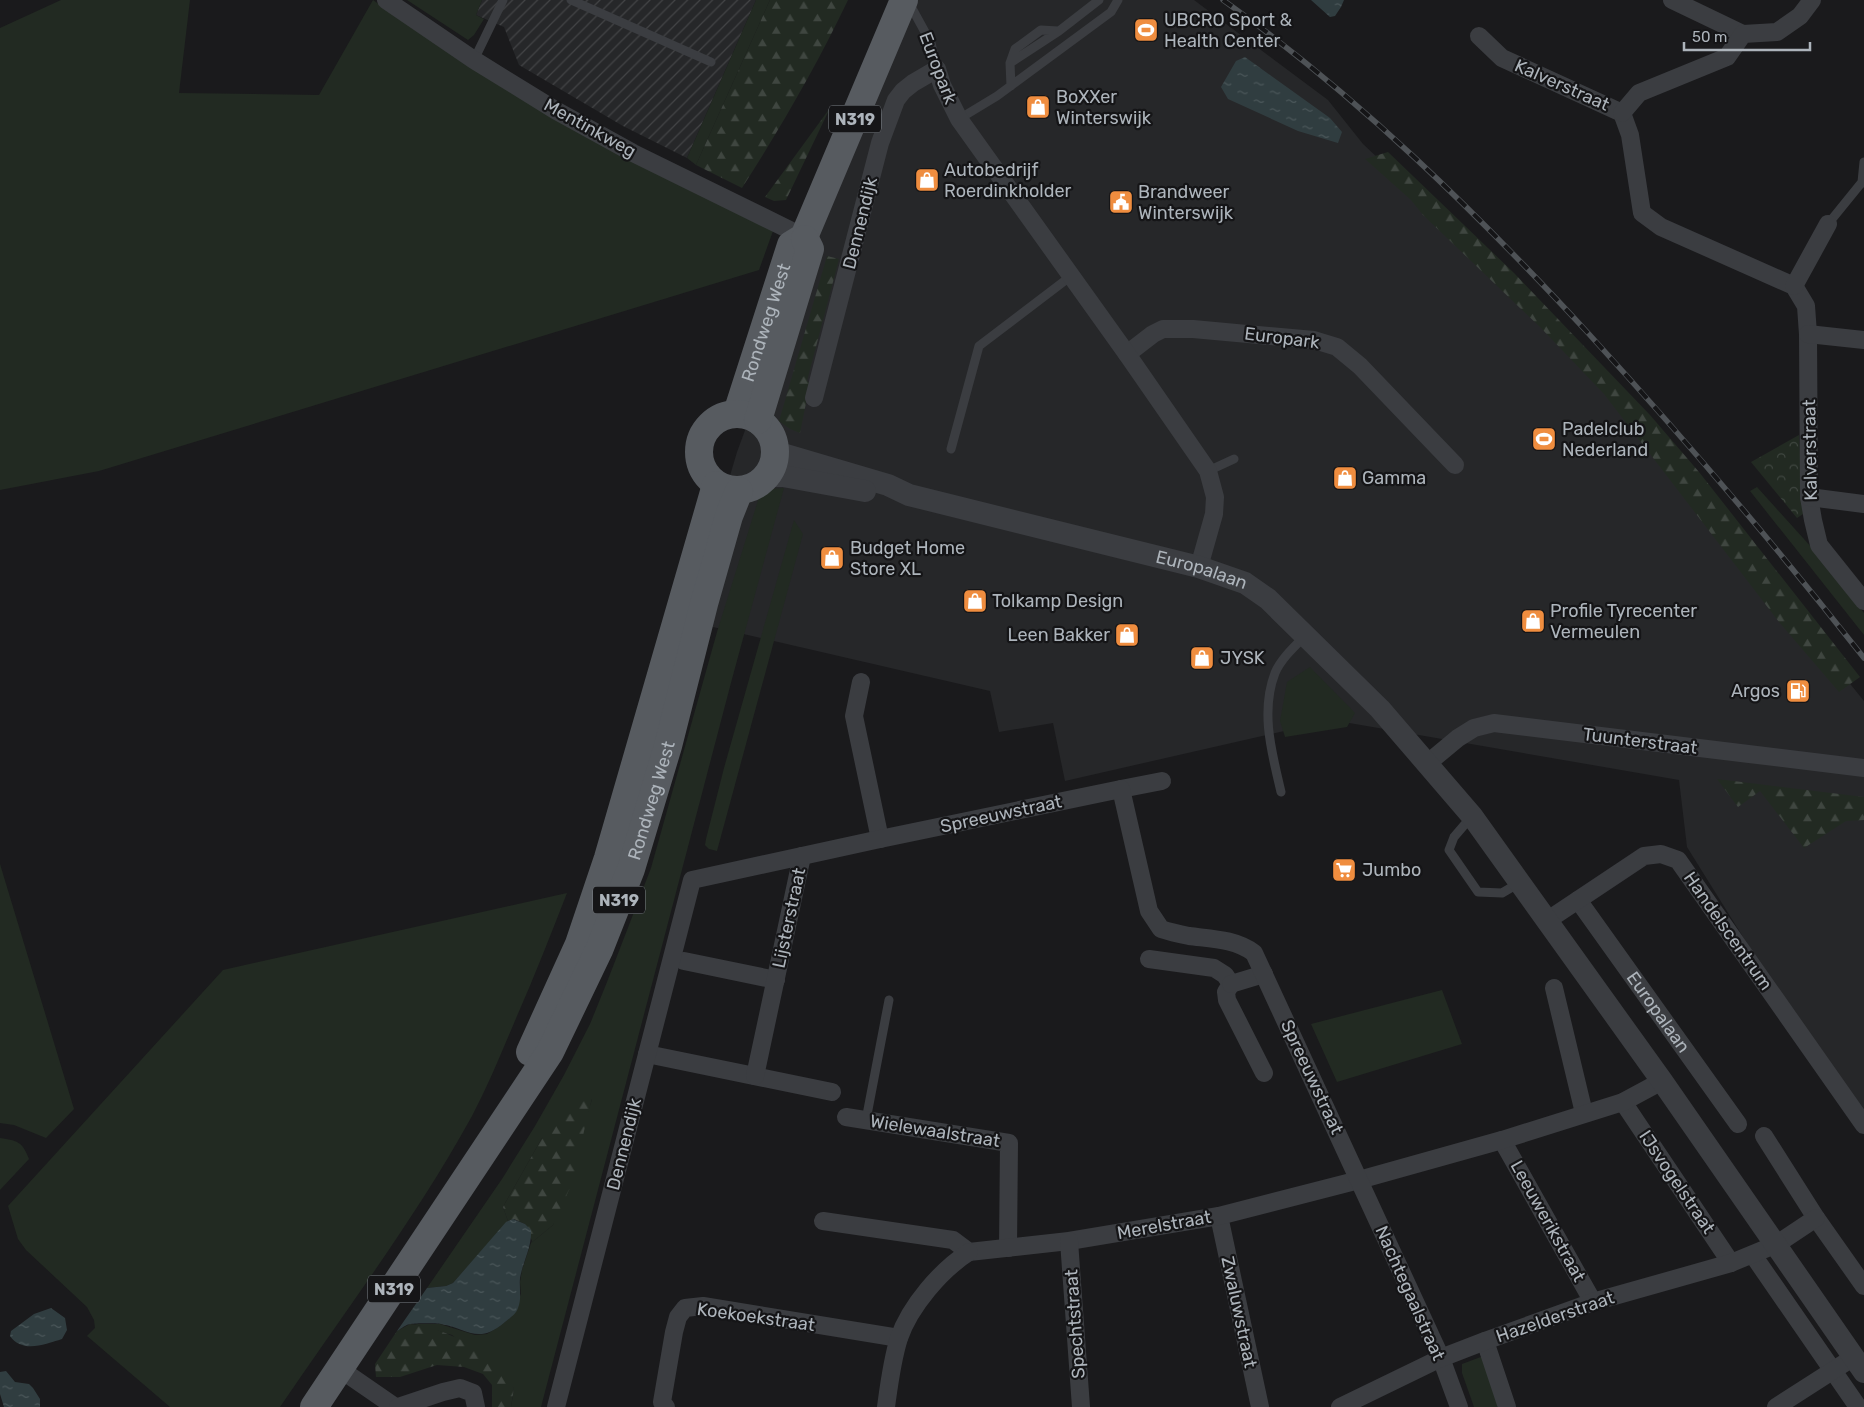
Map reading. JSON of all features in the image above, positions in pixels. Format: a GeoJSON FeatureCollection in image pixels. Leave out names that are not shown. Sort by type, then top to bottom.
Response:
{"type":"FeatureCollection","features":[{"type":"Feature","properties":{"kind":"main road","name":"Rondweg West"},"geometry":{"type":"LineString","coordinates":[[748,417],[791,245],[804,237],[906,0]]}},
{"type":"Feature","properties":{"kind":"main road"},"geometry":{"type":"LineString","coordinates":[[725,415],[748,417],[768,428],[774,440],[771,464],[760,483],[750,488],[727,488],[707,476],[701,465],[698,453],[700,441],[705,430],[714,421],[725,415]]}},
{"type":"Feature","properties":{"kind":"main road","name":"Rondweg West"},"geometry":{"type":"LineString","coordinates":[[314,1407],[550,1052],[599,950],[628,878],[668,746],[706,595],[729,516],[727,488]]}},
{"type":"Feature","properties":{"kind":"street","name":"Mentinkweg"},"geometry":{"type":"LineString","coordinates":[[386,0],[474,60],[555,110],[633,153],[804,237]]}},
{"type":"Feature","properties":{"kind":"street"},"geometry":{"type":"LineString","coordinates":[[1672,0],[1742,34],[1776,32],[1800,16],[1812,0]]}},
{"type":"Feature","properties":{"kind":"street"},"geometry":{"type":"LineString","coordinates":[[1622,112],[1639,93],[1727,57],[1742,34]]}},
{"type":"Feature","properties":{"kind":"street","name":"Kalverstraat"},"geometry":{"type":"LineString","coordinates":[[1478,36],[1502,58],[1622,112],[1630,135],[1642,212],[1661,227],[1794,286],[1806,306],[1808,334],[1809,497],[1813,520],[1820,544],[1864,601]]}},
{"type":"Feature","properties":{"kind":"street","name":"Europark"},"geometry":{"type":"LineString","coordinates":[[937,69],[942,85],[958,119]]}},
{"type":"Feature","properties":{"kind":"street","name":"Dennendijk"},"geometry":{"type":"LineString","coordinates":[[814,398],[880,143],[896,100],[913,82],[937,69]]}},
{"type":"Feature","properties":{"kind":"street"},"geometry":{"type":"LineString","coordinates":[[958,119],[1127,354],[1208,471],[1215,497],[1214,514],[1198,566]]}},
{"type":"Feature","properties":{"kind":"street"},"geometry":{"type":"LineString","coordinates":[[1794,286],[1828,224]]}},
{"type":"Feature","properties":{"kind":"street","name":"Europark"},"geometry":{"type":"LineString","coordinates":[[1127,354],[1153,334],[1163,329],[1193,329],[1314,340],[1337,347],[1360,366],[1455,465]]}},
{"type":"Feature","properties":{"kind":"street"},"geometry":{"type":"LineString","coordinates":[[1808,334],[1864,340]]}},
{"type":"Feature","properties":{"kind":"street","name":"Europalaan"},"geometry":{"type":"LineString","coordinates":[[771,464],[783,476],[806,482],[888,495],[909,495],[1198,566],[1245,583],[1268,599],[1380,709],[1472,816],[1548,920],[1777,1244],[1859,1365]]}},
{"type":"Feature","properties":{"kind":"street"},"geometry":{"type":"LineString","coordinates":[[1809,497],[1864,504]]}},
{"type":"Feature","properties":{"kind":"street"},"geometry":{"type":"LineString","coordinates":[[861,682],[854,716],[880,839]]}},
{"type":"Feature","properties":{"kind":"street","name":"Tuunterstraat"},"geometry":{"type":"LineString","coordinates":[[1428,763],[1458,738],[1474,728],[1494,723],[1864,768]]}},
{"type":"Feature","properties":{"kind":"street","name":"Spreeuwstraat"},"geometry":{"type":"LineString","coordinates":[[692,880],[1162,780]]}},
{"type":"Feature","properties":{"kind":"street","name":"Spreeuwstraat"},"geometry":{"type":"LineString","coordinates":[[1121,789],[1149,911],[1161,929],[1186,936],[1232,942],[1244,946],[1254,953],[1359,1180]]}},
{"type":"Feature","properties":{"kind":"street","name":"Handelscentrum"},"geometry":{"type":"LineString","coordinates":[[1548,920],[1644,856],[1661,854],[1678,860],[1864,1125]]}},
{"type":"Feature","properties":{"kind":"street","name":"Lijsterstraat"},"geometry":{"type":"LineString","coordinates":[[756,1076],[802,856]]}},
{"type":"Feature","properties":{"kind":"street","name":"Dennendijk"},"geometry":{"type":"LineString","coordinates":[[556,1407],[692,880]]}},
{"type":"Feature","properties":{"kind":"street","name":"Europalaan"},"geometry":{"type":"LineString","coordinates":[[1578,900],[1738,1124]]}},
{"type":"Feature","properties":{"kind":"street"},"geometry":{"type":"LineString","coordinates":[[1214,968],[1218,940]]}},
{"type":"Feature","properties":{"kind":"street"},"geometry":{"type":"LineString","coordinates":[[1148,959],[1214,968],[1225,975],[1231,984]]}},
{"type":"Feature","properties":{"kind":"street","name":"Lijsterstraat"},"geometry":{"type":"LineString","coordinates":[[684,961],[776,980]]}},
{"type":"Feature","properties":{"kind":"street"},"geometry":{"type":"LineString","coordinates":[[1264,974],[1231,984],[1226,992],[1226,1000],[1264,1073]]}},
{"type":"Feature","properties":{"kind":"street"},"geometry":{"type":"LineString","coordinates":[[1554,988],[1584,1113]]}},
{"type":"Feature","properties":{"kind":"street"},"geometry":{"type":"LineString","coordinates":[[647,1054],[832,1092]]}},
{"type":"Feature","properties":{"kind":"street"},"geometry":{"type":"LineString","coordinates":[[1502,1140],[1623,1102],[1662,1081]]}},
{"type":"Feature","properties":{"kind":"street","name":"IJsvogelstraat"},"geometry":{"type":"LineString","coordinates":[[1623,1102],[1731,1263]]}},
{"type":"Feature","properties":{"kind":"street","name":"Wielewaalstraat"},"geometry":{"type":"LineString","coordinates":[[846,1116],[1009,1142],[1008,1248]]}},
{"type":"Feature","properties":{"kind":"street"},"geometry":{"type":"LineString","coordinates":[[1764,1136],[1816,1218],[1864,1286]]}},
{"type":"Feature","properties":{"kind":"street","name":"Merelstraat"},"geometry":{"type":"LineString","coordinates":[[969,1252],[1069,1241],[1219,1216],[1359,1180],[1502,1140]]}},
{"type":"Feature","properties":{"kind":"street","name":"Leeuwerikstraat"},"geometry":{"type":"LineString","coordinates":[[1502,1140],[1594,1302]]}},
{"type":"Feature","properties":{"kind":"street","name":"Nachtegaalstraat"},"geometry":{"type":"LineString","coordinates":[[1359,1180],[1440,1358],[1459,1407]]}},
{"type":"Feature","properties":{"kind":"street","name":"Zwaluwstraat"},"geometry":{"type":"LineString","coordinates":[[1219,1216],[1260,1407]]}},
{"type":"Feature","properties":{"kind":"street"},"geometry":{"type":"LineString","coordinates":[[1777,1244],[1816,1218]]}},
{"type":"Feature","properties":{"kind":"street"},"geometry":{"type":"LineString","coordinates":[[823,1221],[953,1240],[969,1252],[956,1260],[921,1296],[899,1338],[886,1407]]}},
{"type":"Feature","properties":{"kind":"street","name":"Spechtstraat"},"geometry":{"type":"LineString","coordinates":[[1069,1241],[1081,1407]]}},
{"type":"Feature","properties":{"kind":"street","name":"Hazelderstraat"},"geometry":{"type":"LineString","coordinates":[[1340,1407],[1440,1358],[1485,1341],[1594,1302],[1731,1263],[1777,1244]]}},
{"type":"Feature","properties":{"kind":"street"},"geometry":{"type":"LineString","coordinates":[[1753,1255],[1858,1407]]}},
{"type":"Feature","properties":{"kind":"street","name":"Koekoekstraat"},"geometry":{"type":"LineString","coordinates":[[666,1407],[662,1402],[674,1332],[678,1317],[685,1308],[703,1306],[899,1338]]}},
{"type":"Feature","properties":{"kind":"street"},"geometry":{"type":"LineString","coordinates":[[1485,1341],[1507,1407]]}},
{"type":"Feature","properties":{"kind":"street"},"geometry":{"type":"LineString","coordinates":[[1776,1407],[1833,1371],[1859,1365]]}},
{"type":"Feature","properties":{"kind":"street"},"geometry":{"type":"LineString","coordinates":[[340,1369],[397,1407],[460,1388],[473,1393],[476,1407]]}},
{"type":"Feature","properties":{"kind":"lane"},"geometry":{"type":"LineString","coordinates":[[474,60],[503,0]]}},
{"type":"Feature","properties":{"kind":"lane"},"geometry":{"type":"LineString","coordinates":[[571,0],[711,62]]}},
{"type":"Feature","properties":{"kind":"lane","name":"Europark"},"geometry":{"type":"LineString","coordinates":[[906,0],[931,43],[937,69]]}},
{"type":"Feature","properties":{"kind":"lane"},"geometry":{"type":"LineString","coordinates":[[1011,86],[1010,64],[1099,0]]}},
{"type":"Feature","properties":{"kind":"lane","name":"Europark"},"geometry":{"type":"LineString","coordinates":[[958,119],[1011,86],[1111,12],[1118,0]]}},
{"type":"Feature","properties":{"kind":"lane"},"geometry":{"type":"LineString","coordinates":[[1828,224],[1863,183],[1864,162]]}},
{"type":"Feature","properties":{"kind":"lane"},"geometry":{"type":"LineString","coordinates":[[951,449],[979,346],[1071,276]]}},
{"type":"Feature","properties":{"kind":"lane"},"geometry":{"type":"LineString","coordinates":[[1208,471],[1234,458]]}},
{"type":"Feature","properties":{"kind":"lane"},"geometry":{"type":"LineString","coordinates":[[1281,792],[1268,728],[1269,695],[1276,671],[1305,636]]}},
{"type":"Feature","properties":{"kind":"lane"},"geometry":{"type":"LineString","coordinates":[[1472,816],[1454,837],[1449,850],[1478,892],[1502,893],[1520,882]]}},
{"type":"Feature","properties":{"kind":"lane"},"geometry":{"type":"LineString","coordinates":[[866,1120],[889,1000]]}},
{"type":"Feature","properties":{"kind":"shaded area"},"geometry":{"type":"Polygon","coordinates":[[[482,0],[756,0],[687,158],[623,126],[519,65],[504,27],[476,15],[482,0]]]}},
{"type":"Feature","properties":{"kind":"shaded area"},"geometry":{"type":"Polygon","coordinates":[[[904,0],[1194,0],[1328,100],[1363,144],[1508,280],[1631,413],[1864,701],[1864,1131],[1687,847],[1679,780],[1332,720],[1065,781],[1053,723],[999,732],[990,691],[687,621],[737,452],[904,0]]]}},
{"type":"Feature","properties":{"kind":"green space"},"geometry":{"type":"Polygon","coordinates":[[[61,0],[190,0],[179,93],[319,95],[373,0],[418,32],[773,231],[759,270],[99,471],[0,490],[0,28],[61,0]]]}},
{"type":"Feature","properties":{"kind":"green space"},"geometry":{"type":"Polygon","coordinates":[[[407,0],[482,0],[476,15],[484,19],[474,35],[468,40],[407,0]]]}},
{"type":"Feature","properties":{"kind":"green space"},"geometry":{"type":"Polygon","coordinates":[[[756,0],[770,0],[696,165],[687,158],[756,0]]]}},
{"type":"Feature","properties":{"kind":"green space"},"geometry":{"type":"Polygon","coordinates":[[[770,0],[848,0],[798,95],[742,188],[696,165],[770,0]]]}},
{"type":"Feature","properties":{"kind":"green space"},"geometry":{"type":"Polygon","coordinates":[[[830,108],[786,200],[774,201],[765,197],[830,108]]]}},
{"type":"Feature","properties":{"kind":"green space"},"geometry":{"type":"Polygon","coordinates":[[[1388,152],[1514,273],[1650,415],[1699,472],[1860,677],[1839,692],[1779,622],[1604,394],[1541,328],[1423,215],[1411,200],[1365,159],[1388,152]]]}},
{"type":"Feature","properties":{"kind":"green space"},"geometry":{"type":"Polygon","coordinates":[[[827,256],[839,259],[807,381],[810,383],[800,433],[779,421],[827,256]]]}},
{"type":"Feature","properties":{"kind":"green space"},"geometry":{"type":"Polygon","coordinates":[[[1799,435],[1803,514],[1797,518],[1751,462],[1799,435]]]}},
{"type":"Feature","properties":{"kind":"green space"},"geometry":{"type":"Polygon","coordinates":[[[1757,487],[1822,559],[1864,613],[1864,635],[1750,491],[1757,487]]]}},
{"type":"Feature","properties":{"kind":"green space"},"geometry":{"type":"Polygon","coordinates":[[[784,488],[541,1407],[511,1407],[514,1388],[452,1335],[414,1324],[440,1324],[475,1335],[487,1334],[500,1326],[511,1317],[521,1294],[522,1270],[531,1243],[553,1225],[592,1099],[542,1138],[503,1207],[508,1221],[453,1283],[446,1286],[427,1288],[502,1179],[535,1126],[590,1024],[651,868],[717,632],[760,494],[770,489],[784,488]]]}},
{"type":"Feature","properties":{"kind":"green space"},"geometry":{"type":"Polygon","coordinates":[[[794,520],[803,534],[717,851],[709,849],[705,845],[706,839],[724,768],[794,520]]]}},
{"type":"Feature","properties":{"kind":"green space"},"geometry":{"type":"Polygon","coordinates":[[[1310,667],[1355,713],[1347,727],[1285,737],[1280,721],[1287,682],[1310,667]]]}},
{"type":"Feature","properties":{"kind":"green space"},"geometry":{"type":"Polygon","coordinates":[[[1717,779],[1864,797],[1864,820],[1846,821],[1804,848],[1760,791],[1738,807],[1717,779]]]}},
{"type":"Feature","properties":{"kind":"green space"},"geometry":{"type":"Polygon","coordinates":[[[0,864],[74,1109],[46,1138],[14,1125],[0,1123],[0,864]]]}},
{"type":"Feature","properties":{"kind":"green space"},"geometry":{"type":"Polygon","coordinates":[[[567,893],[537,970],[472,1116],[404,1228],[280,1407],[170,1407],[87,1336],[95,1328],[94,1320],[87,1307],[26,1250],[18,1239],[8,1206],[223,970],[567,893]]]}},
{"type":"Feature","properties":{"kind":"green space"},"geometry":{"type":"Polygon","coordinates":[[[1442,990],[1462,1044],[1337,1082],[1311,1024],[1442,990]]]}},
{"type":"Feature","properties":{"kind":"green space"},"geometry":{"type":"Polygon","coordinates":[[[592,1098],[575,1177],[553,1225],[531,1243],[532,1241],[525,1224],[514,1219],[508,1221],[503,1207],[542,1138],[564,1104],[592,1098]]]}},
{"type":"Feature","properties":{"kind":"green space"},"geometry":{"type":"Polygon","coordinates":[[[0,1138],[19,1143],[29,1159],[0,1190],[0,1138]]]}},
{"type":"Feature","properties":{"kind":"green space"},"geometry":{"type":"Polygon","coordinates":[[[410,1324],[419,1325],[452,1336],[473,1346],[489,1357],[514,1388],[511,1407],[492,1407],[492,1385],[483,1374],[464,1367],[437,1365],[400,1377],[376,1377],[375,1364],[397,1331],[410,1324]]]}},
{"type":"Feature","properties":{"kind":"green space"},"geometry":{"type":"Polygon","coordinates":[[[1486,1355],[1501,1400],[1497,1407],[1474,1407],[1462,1373],[1462,1364],[1486,1355]]]}},
{"type":"Feature","properties":{"kind":"water"},"geometry":{"type":"Polygon","coordinates":[[[1311,0],[1344,0],[1335,16],[1330,17],[1311,0]]]}},
{"type":"Feature","properties":{"kind":"water"},"geometry":{"type":"Polygon","coordinates":[[[1245,57],[1330,118],[1342,132],[1338,143],[1298,131],[1228,99],[1221,87],[1236,61],[1245,57]]]}},
{"type":"Feature","properties":{"kind":"water"},"geometry":{"type":"Polygon","coordinates":[[[513,1219],[525,1224],[531,1230],[531,1236],[521,1272],[519,1304],[513,1316],[488,1333],[473,1334],[451,1326],[435,1323],[409,1324],[397,1331],[427,1288],[446,1286],[453,1283],[506,1222],[513,1219]]]}},
{"type":"Feature","properties":{"kind":"water"},"geometry":{"type":"Polygon","coordinates":[[[51,1308],[65,1318],[67,1330],[62,1339],[42,1345],[28,1346],[15,1342],[10,1336],[11,1331],[34,1314],[51,1308]]]}},
{"type":"Feature","properties":{"kind":"water"},"geometry":{"type":"Polygon","coordinates":[[[6,1371],[15,1382],[29,1384],[33,1388],[40,1399],[40,1407],[4,1407],[0,1394],[0,1372],[6,1371]]]}},
{"type":"Feature","properties":{"kind":"railway"},"geometry":{"type":"LineString","coordinates":[[1223,0],[1273,37],[1368,116],[1414,157],[1503,243],[1588,333],[1694,452],[1864,658]]}},
{"type":"Feature","properties":{"kind":"place","name":"UBCRO Sport & Health Center"},"geometry":{"type":"Point","coordinates":[1146,30]}},
{"type":"Feature","properties":{"kind":"place","name":"BoXXer Winterswijk"},"geometry":{"type":"Point","coordinates":[1038,107]}},
{"type":"Feature","properties":{"kind":"place","name":"Autobedrijf Roerdinkholder"},"geometry":{"type":"Point","coordinates":[927,180]}},
{"type":"Feature","properties":{"kind":"place","name":"Brandweer Winterswijk"},"geometry":{"type":"Point","coordinates":[1121,202]}},
{"type":"Feature","properties":{"kind":"place","name":"Padelclub Nederland"},"geometry":{"type":"Point","coordinates":[1544,439]}},
{"type":"Feature","properties":{"kind":"place","name":"Gamma"},"geometry":{"type":"Point","coordinates":[1345,478]}},
{"type":"Feature","properties":{"kind":"place","name":"Budget Home Store XL"},"geometry":{"type":"Point","coordinates":[832,558]}},
{"type":"Feature","properties":{"kind":"place","name":"Tolkamp Design"},"geometry":{"type":"Point","coordinates":[975,601]}},
{"type":"Feature","properties":{"kind":"place","name":"Profile Tyrecenter Vermeulen"},"geometry":{"type":"Point","coordinates":[1533,621]}},
{"type":"Feature","properties":{"kind":"place","name":"Leen Bakker"},"geometry":{"type":"Point","coordinates":[1127,635]}},
{"type":"Feature","properties":{"kind":"place","name":"JYSK"},"geometry":{"type":"Point","coordinates":[1202,658]}},
{"type":"Feature","properties":{"kind":"place","name":"Argos"},"geometry":{"type":"Point","coordinates":[1798,691]}},
{"type":"Feature","properties":{"kind":"place","name":"Jumbo"},"geometry":{"type":"Point","coordinates":[1344,870]}}]}
